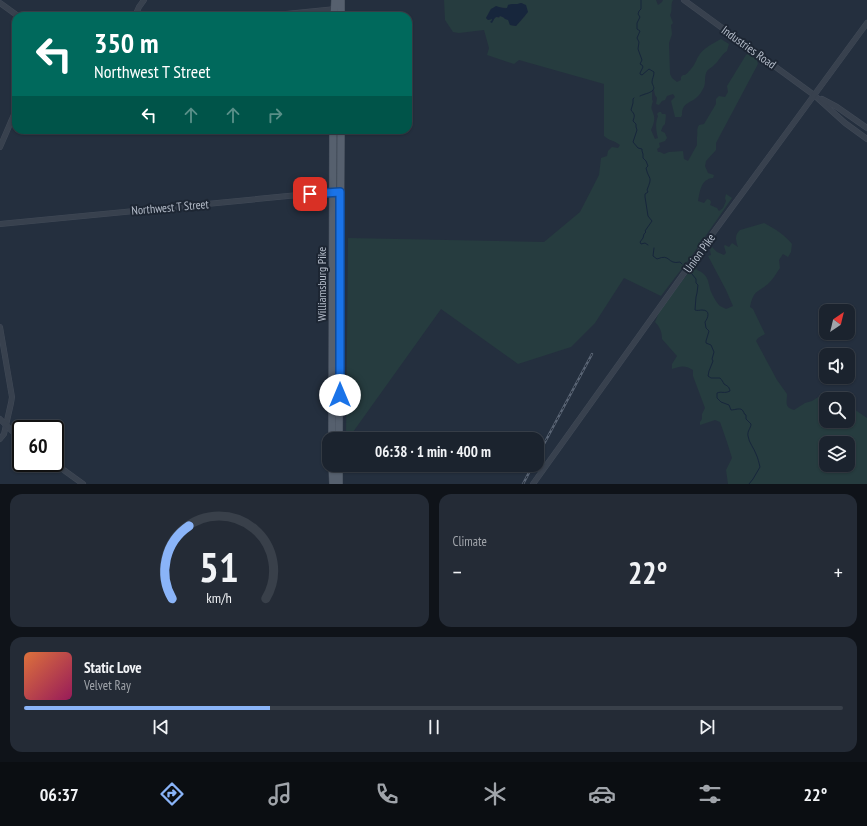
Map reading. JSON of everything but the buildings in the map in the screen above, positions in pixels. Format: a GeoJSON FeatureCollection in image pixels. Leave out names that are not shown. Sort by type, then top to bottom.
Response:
{"type":"FeatureCollection","features":[{"type":"Feature","properties":{"kind":"main road"},"geometry":{"type":"LineString","coordinates":[[335,0],[338,12]]}},
{"type":"Feature","properties":{"kind":"main road"},"geometry":{"type":"LineString","coordinates":[[338,12],[341,0]]}},
{"type":"Feature","properties":{"kind":"main road","name":"Williamsburg Pike"},"geometry":{"type":"LineString","coordinates":[[332,432],[333,134]]}},
{"type":"Feature","properties":{"kind":"main road","name":"Williamsburg Pike"},"geometry":{"type":"LineString","coordinates":[[339,432],[341,134]]}},
{"type":"Feature","properties":{"kind":"main road"},"geometry":{"type":"LineString","coordinates":[[332,472],[333,484]]}},
{"type":"Feature","properties":{"kind":"main road"},"geometry":{"type":"LineString","coordinates":[[339,472],[339,484]]}},
{"type":"Feature","properties":{"kind":"street"},"geometry":{"type":"LineString","coordinates":[[137,12],[144,0]]}},
{"type":"Feature","properties":{"kind":"street","name":"Industries Road"},"geometry":{"type":"LineString","coordinates":[[684,0],[814,95],[867,139]]}},
{"type":"Feature","properties":{"kind":"street"},"geometry":{"type":"LineString","coordinates":[[0,3],[12,12]]}},
{"type":"Feature","properties":{"kind":"street","name":"Union Pike"},"geometry":{"type":"LineString","coordinates":[[533,484],[697,255],[867,23]]}},
{"type":"Feature","properties":{"kind":"street","name":"Industries Road"},"geometry":{"type":"LineString","coordinates":[[814,95],[837,107],[867,128]]}},
{"type":"Feature","properties":{"kind":"street"},"geometry":{"type":"LineString","coordinates":[[0,147],[12,119]]}},
{"type":"Feature","properties":{"kind":"street","name":"Northwest T Street"},"geometry":{"type":"LineString","coordinates":[[0,224],[340,192]]}},
{"type":"Feature","properties":{"kind":"street"},"geometry":{"type":"LineString","coordinates":[[0,327],[12,397],[4,434],[0,439]]}},
{"type":"Feature","properties":{"kind":"street"},"geometry":{"type":"LineString","coordinates":[[0,418],[12,431]]}},
{"type":"Feature","properties":{"kind":"street"},"geometry":{"type":"LineString","coordinates":[[64,470],[83,484]]}},
{"type":"Feature","properties":{"kind":"green space"},"geometry":{"type":"Polygon","coordinates":[[[444,0],[656,0],[658,5],[663,0],[673,0],[670,15],[673,23],[671,25],[672,34],[669,43],[670,74],[677,82],[681,80],[681,77],[690,70],[702,51],[708,46],[721,39],[729,44],[727,51],[707,71],[705,85],[702,91],[696,98],[684,107],[681,117],[675,117],[671,101],[675,97],[673,94],[667,96],[659,105],[656,104],[657,98],[654,90],[652,90],[653,101],[651,108],[654,116],[654,123],[651,130],[655,139],[658,138],[656,127],[657,114],[661,112],[662,114],[666,115],[665,124],[661,131],[665,133],[667,138],[665,141],[659,143],[660,147],[657,149],[658,152],[664,154],[683,151],[684,159],[688,161],[697,145],[697,130],[699,125],[704,124],[716,104],[716,99],[719,96],[725,97],[728,92],[727,86],[746,55],[748,54],[757,60],[758,64],[716,143],[716,150],[706,161],[705,166],[708,173],[714,175],[713,178],[706,181],[702,186],[698,201],[704,203],[707,199],[710,200],[710,205],[717,208],[719,211],[723,208],[726,201],[726,194],[732,198],[693,254],[661,296],[624,278],[595,323],[571,347],[518,364],[441,309],[353,432],[346,432],[348,238],[544,242],[580,212],[599,175],[601,158],[607,156],[608,151],[612,147],[618,148],[620,145],[604,136],[604,84],[519,60],[514,64],[487,55],[489,48],[484,30],[459,33],[453,32],[445,20],[444,0]],[[522,3],[516,5],[511,4],[507,8],[498,7],[491,9],[486,18],[488,20],[492,19],[493,20],[491,22],[494,20],[496,17],[499,18],[500,16],[509,20],[510,25],[516,26],[525,16],[527,9],[522,3]]]}},
{"type":"Feature","properties":{"kind":"green space"},"geometry":{"type":"Polygon","coordinates":[[[764,223],[779,232],[792,244],[791,252],[788,257],[783,254],[779,260],[780,268],[768,284],[754,295],[750,307],[753,309],[765,334],[756,341],[777,380],[787,394],[787,406],[789,408],[794,410],[819,397],[819,428],[855,428],[855,410],[867,418],[867,484],[728,484],[726,470],[732,458],[720,422],[715,420],[700,425],[705,408],[693,376],[693,370],[683,366],[672,369],[672,364],[677,356],[662,339],[662,334],[655,322],[660,310],[695,264],[697,270],[703,273],[709,282],[710,289],[719,305],[726,309],[733,306],[708,256],[711,255],[710,250],[712,247],[717,252],[724,255],[726,253],[725,245],[729,247],[732,243],[738,247],[736,236],[740,230],[764,223]]]}},
{"type":"Feature","properties":{"kind":"water"},"geometry":{"type":"Polygon","coordinates":[[[521,3],[526,5],[528,12],[516,26],[510,25],[508,20],[500,16],[496,17],[492,23],[490,22],[492,19],[488,20],[486,18],[491,9],[496,6],[507,8],[510,4],[521,3]]]}},
{"type":"Feature","properties":{"kind":"waterway"},"geometry":{"type":"LineString","coordinates":[[640,96],[650,92],[654,88],[652,82],[654,72],[649,69],[642,75],[640,74],[643,67],[640,64],[642,60],[638,49],[639,42],[637,38],[640,31],[637,29],[637,23],[640,17],[638,14],[641,9],[641,0]]}},
{"type":"Feature","properties":{"kind":"waterway"},"geometry":{"type":"LineString","coordinates":[[634,98],[631,110],[634,115],[633,121],[636,124],[637,130],[633,142],[638,148],[642,149],[643,158],[648,166],[646,168],[650,178],[647,190],[648,192],[645,194],[645,197],[648,216],[652,221],[640,242],[641,244],[645,243],[648,245]]}},
{"type":"Feature","properties":{"kind":"waterway"},"geometry":{"type":"LineString","coordinates":[[654,248],[653,256],[657,259],[665,257],[673,262],[680,262],[682,264]]}},
{"type":"Feature","properties":{"kind":"waterway"},"geometry":{"type":"LineString","coordinates":[[692,274],[698,285],[695,310],[705,310],[708,313],[705,322],[706,328],[709,331],[706,343],[711,345],[714,352],[712,359],[713,361],[708,376],[711,378],[720,378],[724,384],[728,386],[730,391],[717,393],[717,398],[721,402],[729,405],[731,410],[742,410],[746,415],[746,419],[751,424],[748,433],[749,441],[757,456],[760,467],[749,484]]}},
{"type":"Feature","properties":{"kind":"railway"},"geometry":{"type":"LineString","coordinates":[[544,444],[592,354]]}},
{"type":"Feature","properties":{"kind":"railway"},"geometry":{"type":"LineString","coordinates":[[523,484],[529,472]]}},
{"type":"Feature","properties":{"kind":"route"},"geometry":{"type":"LineString","coordinates":[[310,194],[340,192],[340,395]]}}]}
